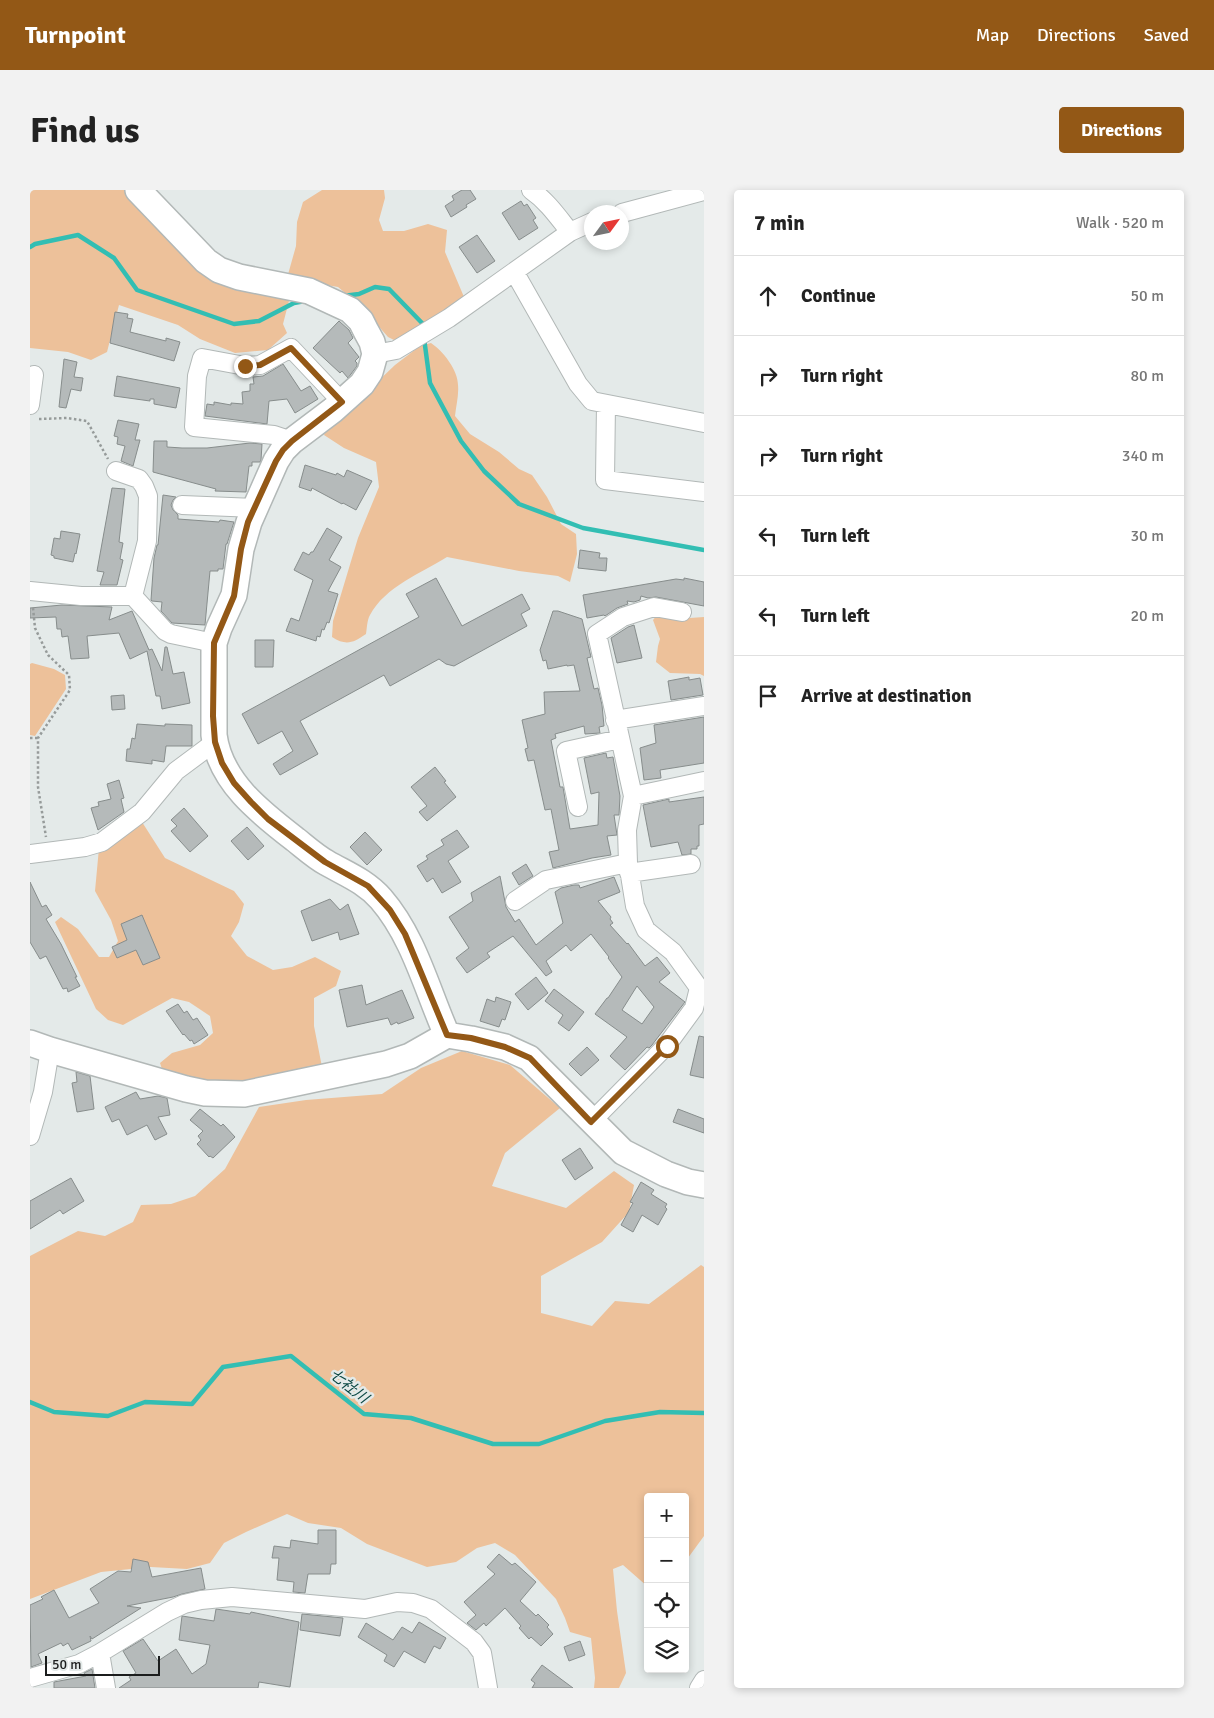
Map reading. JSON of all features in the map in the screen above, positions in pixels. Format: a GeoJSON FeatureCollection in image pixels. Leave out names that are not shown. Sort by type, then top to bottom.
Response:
{"type":"FeatureCollection","features":[{"type":"Feature","properties":{"kind":"street"},"geometry":{"type":"LineString","coordinates":[[138,190],[218,270],[239,277],[309,291],[350,310],[366,330],[372,342],[386,352]]}},
{"type":"Feature","properties":{"kind":"street"},"geometry":{"type":"LineString","coordinates":[[531,190],[554,210],[570,232]]}},
{"type":"Feature","properties":{"kind":"street"},"geometry":{"type":"LineString","coordinates":[[629,212],[704,190]]}},
{"type":"Feature","properties":{"kind":"street"},"geometry":{"type":"LineString","coordinates":[[447,1035],[405,934],[390,910],[368,886],[325,862],[268,819],[234,783],[222,763],[215,742],[213,716],[214,643],[234,596],[241,549],[248,522],[276,461],[292,441],[362,384],[374,362],[386,352],[449,318],[570,232],[584,226]]}},
{"type":"Feature","properties":{"kind":"street"},"geometry":{"type":"LineString","coordinates":[[515,272],[578,384],[592,401],[704,423]]}},
{"type":"Feature","properties":{"kind":"street"},"geometry":{"type":"LineString","coordinates":[[292,441],[274,435],[194,427],[197,376],[202,358],[245,366],[260,365],[291,348],[342,402]]}},
{"type":"Feature","properties":{"kind":"street"},"geometry":{"type":"LineString","coordinates":[[34,375],[34,412]]}},
{"type":"Feature","properties":{"kind":"street"},"geometry":{"type":"LineString","coordinates":[[606,404],[605,480],[704,492]]}},
{"type":"Feature","properties":{"kind":"street"},"geometry":{"type":"LineString","coordinates":[[116,471],[139,479],[148,496],[147,541],[133,596]]}},
{"type":"Feature","properties":{"kind":"street"},"geometry":{"type":"LineString","coordinates":[[182,504],[255,508]]}},
{"type":"Feature","properties":{"kind":"street"},"geometry":{"type":"LineString","coordinates":[[31,591],[89,596],[133,596],[165,631],[214,643]]}},
{"type":"Feature","properties":{"kind":"street"},"geometry":{"type":"LineString","coordinates":[[591,1122],[667,1046],[694,1008],[702,987],[674,952],[646,930],[635,906],[628,868],[627,830],[633,796],[597,634],[623,617],[654,607],[682,612]]}},
{"type":"Feature","properties":{"kind":"street"},"geometry":{"type":"LineString","coordinates":[[615,720],[704,706]]}},
{"type":"Feature","properties":{"kind":"street"},"geometry":{"type":"LineString","coordinates":[[578,808],[566,751],[620,739]]}},
{"type":"Feature","properties":{"kind":"street"},"geometry":{"type":"LineString","coordinates":[[30,854],[85,847],[102,842],[142,812],[176,771],[215,742]]}},
{"type":"Feature","properties":{"kind":"street"},"geometry":{"type":"LineString","coordinates":[[633,796],[704,781]]}},
{"type":"Feature","properties":{"kind":"street"},"geometry":{"type":"LineString","coordinates":[[516,901],[546,880],[628,868],[691,864]]}},
{"type":"Feature","properties":{"kind":"street"},"geometry":{"type":"LineString","coordinates":[[30,1136],[43,1092],[40,1047],[186,1089],[205,1093],[244,1094],[386,1064],[410,1056],[447,1035],[471,1038],[505,1047],[530,1058],[591,1122],[623,1152],[666,1174],[688,1182],[704,1185]]}},
{"type":"Feature","properties":{"kind":"street"},"geometry":{"type":"LineString","coordinates":[[30,1678],[79,1664],[184,1604],[232,1597],[365,1610],[397,1602],[413,1603],[431,1609],[474,1642],[482,1653],[488,1688]]}},
{"type":"Feature","properties":{"kind":"street"},"geometry":{"type":"LineString","coordinates":[[100,1653],[106,1688]]}},
{"type":"Feature","properties":{"kind":"street"},"geometry":{"type":"LineString","coordinates":[[699,1688],[704,1680]]}},
{"type":"Feature","properties":{"kind":"path"},"geometry":{"type":"LineString","coordinates":[[34,412],[87,421],[116,471]]}},
{"type":"Feature","properties":{"kind":"path"},"geometry":{"type":"LineString","coordinates":[[31,591],[35,628],[48,655],[69,675],[70,690],[38,738],[38,788],[47,844],[50,851]]}},
{"type":"Feature","properties":{"kind":"path"},"geometry":{"type":"LineString","coordinates":[[30,738],[38,738]]}},
{"type":"Feature","properties":{"kind":"shaded area"},"geometry":{"type":"Polygon","coordinates":[[[30,190],[129,190],[157,222],[290,297],[283,324],[287,333],[268,350],[235,353],[200,339],[178,325],[119,305],[107,352],[91,360],[68,352],[30,348],[30,190]]]}},
{"type":"Feature","properties":{"kind":"shaded area"},"geometry":{"type":"Polygon","coordinates":[[[322,190],[384,190],[385,198],[379,220],[383,231],[404,231],[428,224],[447,230],[445,252],[464,297],[428,323],[394,340],[388,337],[361,306],[338,287],[287,278],[296,246],[297,222],[303,202],[322,190]]]}},
{"type":"Feature","properties":{"kind":"shaded area"},"geometry":{"type":"Polygon","coordinates":[[[431,343],[445,356],[453,367],[457,379],[458,397],[455,416],[470,434],[499,452],[519,469],[532,475],[547,497],[561,524],[576,534],[577,554],[570,582],[558,576],[519,571],[447,557],[404,582],[385,596],[370,615],[366,634],[357,640],[341,642],[332,637],[333,621],[358,538],[379,487],[376,462],[344,448],[324,435],[327,427],[395,365],[420,346],[431,343]]]}},
{"type":"Feature","properties":{"kind":"shaded area"},"geometry":{"type":"Polygon","coordinates":[[[658,614],[690,618],[704,617],[704,676],[700,674],[670,673],[656,662],[660,639],[653,620],[658,614]]]}},
{"type":"Feature","properties":{"kind":"shaded area"},"geometry":{"type":"Polygon","coordinates":[[[30,664],[54,669],[65,675],[66,689],[35,736],[30,735],[30,664]]]}},
{"type":"Feature","properties":{"kind":"shaded area"},"geometry":{"type":"Polygon","coordinates":[[[142,822],[165,858],[234,891],[244,904],[239,922],[231,936],[247,956],[273,970],[292,967],[315,957],[341,971],[336,986],[314,998],[314,1026],[322,1067],[250,1084],[217,1084],[163,1072],[160,1063],[172,1053],[200,1045],[213,1033],[210,1016],[189,1002],[172,998],[123,1025],[108,1020],[96,1009],[55,922],[61,917],[78,929],[99,957],[109,957],[118,941],[111,920],[95,891],[99,848],[142,822]]]}},
{"type":"Feature","properties":{"kind":"shaded area"},"geometry":{"type":"Polygon","coordinates":[[[462,1051],[510,1065],[560,1108],[505,1153],[492,1186],[566,1208],[614,1171],[634,1185],[629,1212],[602,1242],[541,1276],[541,1313],[592,1326],[615,1301],[649,1304],[701,1265],[704,1267],[704,1536],[689,1557],[689,1493],[644,1493],[644,1583],[623,1565],[613,1569],[626,1673],[619,1688],[594,1688],[595,1678],[591,1638],[570,1632],[556,1599],[515,1555],[495,1543],[477,1548],[456,1562],[427,1567],[367,1544],[341,1528],[308,1523],[287,1514],[224,1543],[210,1563],[187,1569],[151,1567],[101,1572],[30,1599],[30,1256],[78,1231],[105,1236],[133,1222],[141,1205],[171,1204],[195,1196],[225,1169],[259,1107],[306,1100],[382,1094],[421,1068],[462,1051]]]}},
{"type":"Feature","properties":{"kind":"building"},"geometry":{"type":"Polygon","coordinates":[[[462,190],[470,190],[476,199],[451,217],[445,206],[454,200],[452,196],[462,190]]]}},
{"type":"Feature","properties":{"kind":"building"},"geometry":{"type":"Polygon","coordinates":[[[521,201],[524,206],[527,204],[536,218],[533,220],[538,228],[519,240],[502,213],[521,201]]]}},
{"type":"Feature","properties":{"kind":"building"},"geometry":{"type":"Polygon","coordinates":[[[477,235],[495,261],[477,273],[459,247],[477,235]]]}},
{"type":"Feature","properties":{"kind":"building"},"geometry":{"type":"Polygon","coordinates":[[[115,312],[128,314],[127,318],[133,319],[130,332],[166,341],[166,338],[180,342],[174,361],[110,343],[115,312]]]}},
{"type":"Feature","properties":{"kind":"building"},"geometry":{"type":"Polygon","coordinates":[[[339,321],[349,330],[353,338],[348,343],[359,357],[355,361],[357,366],[348,378],[313,348],[339,321]]]}},
{"type":"Feature","properties":{"kind":"building"},"geometry":{"type":"Polygon","coordinates":[[[64,359],[77,362],[74,377],[83,378],[81,391],[71,389],[66,408],[59,407],[64,359]]]}},
{"type":"Feature","properties":{"kind":"building"},"geometry":{"type":"Polygon","coordinates":[[[283,364],[301,391],[310,386],[318,399],[295,413],[287,399],[269,401],[267,424],[205,416],[207,404],[214,405],[214,402],[231,405],[231,403],[243,404],[242,392],[250,391],[250,384],[254,384],[253,377],[263,376],[283,364]]]}},
{"type":"Feature","properties":{"kind":"building"},"geometry":{"type":"Polygon","coordinates":[[[117,376],[180,388],[176,408],[154,404],[154,399],[150,399],[150,401],[114,396],[117,376]]]}},
{"type":"Feature","properties":{"kind":"building"},"geometry":{"type":"Polygon","coordinates":[[[118,420],[139,424],[135,440],[140,440],[133,466],[121,461],[125,446],[117,444],[118,437],[114,436],[118,420]]]}},
{"type":"Feature","properties":{"kind":"building"},"geometry":{"type":"Polygon","coordinates":[[[154,441],[167,441],[167,447],[182,448],[207,448],[250,443],[262,444],[261,460],[260,462],[252,462],[252,466],[249,466],[246,492],[215,491],[216,489],[153,472],[154,441]]]}},
{"type":"Feature","properties":{"kind":"building"},"geometry":{"type":"Polygon","coordinates":[[[305,465],[336,475],[337,473],[344,477],[347,470],[372,481],[356,510],[312,488],[311,491],[299,487],[305,465]]]}},
{"type":"Feature","properties":{"kind":"building"},"geometry":{"type":"Polygon","coordinates":[[[112,488],[125,489],[119,542],[123,543],[120,559],[123,560],[117,585],[100,585],[104,572],[97,571],[112,488]]]}},
{"type":"Feature","properties":{"kind":"building"},"geometry":{"type":"Polygon","coordinates":[[[163,495],[176,497],[171,505],[178,515],[178,519],[234,522],[226,544],[223,569],[210,571],[205,625],[172,623],[161,611],[162,602],[151,600],[154,558],[158,545],[163,495]]]}},
{"type":"Feature","properties":{"kind":"building"},"geometry":{"type":"Polygon","coordinates":[[[327,528],[342,537],[329,560],[341,567],[328,591],[338,594],[329,623],[327,622],[324,630],[322,629],[320,637],[317,636],[316,641],[286,631],[291,618],[299,621],[313,580],[294,570],[303,552],[309,555],[313,552],[327,528]]]}},
{"type":"Feature","properties":{"kind":"building"},"geometry":{"type":"Polygon","coordinates":[[[61,531],[80,534],[73,562],[54,558],[51,555],[54,538],[60,539],[61,531]]]}},
{"type":"Feature","properties":{"kind":"building"},"geometry":{"type":"Polygon","coordinates":[[[580,550],[600,553],[599,558],[607,558],[606,571],[578,568],[580,550]]]}},
{"type":"Feature","properties":{"kind":"building"},"geometry":{"type":"Polygon","coordinates":[[[436,578],[462,626],[522,594],[530,609],[521,614],[527,626],[454,666],[446,664],[439,659],[390,686],[384,675],[300,721],[318,754],[280,775],[273,764],[293,751],[282,731],[258,744],[242,714],[419,617],[406,594],[436,578]]]}},
{"type":"Feature","properties":{"kind":"building"},"geometry":{"type":"Polygon","coordinates":[[[684,578],[704,582],[704,606],[641,596],[640,600],[634,602],[627,601],[628,604],[617,608],[605,616],[587,618],[583,595],[676,579],[684,580],[684,578]]]}},
{"type":"Feature","properties":{"kind":"building"},"geometry":{"type":"Polygon","coordinates":[[[62,605],[112,607],[109,620],[132,611],[149,650],[152,649],[162,671],[165,647],[167,647],[173,674],[184,672],[190,703],[162,709],[160,696],[156,696],[147,651],[130,659],[119,633],[87,636],[89,658],[71,659],[68,636],[62,637],[61,629],[57,629],[56,617],[30,618],[30,608],[62,605]]]}},
{"type":"Feature","properties":{"kind":"building"},"geometry":{"type":"Polygon","coordinates":[[[553,611],[582,619],[591,657],[587,658],[594,689],[598,688],[604,726],[599,727],[600,733],[585,734],[584,726],[555,734],[556,738],[551,740],[560,787],[563,787],[570,829],[598,825],[599,792],[591,794],[584,758],[606,753],[607,758],[613,757],[620,796],[619,815],[614,815],[617,835],[607,836],[611,855],[553,868],[549,852],[559,850],[551,809],[545,810],[534,760],[528,761],[525,749],[528,748],[522,720],[545,714],[544,692],[580,691],[574,665],[548,669],[546,660],[543,661],[540,650],[553,611]]]}},
{"type":"Feature","properties":{"kind":"building"},"geometry":{"type":"Polygon","coordinates":[[[634,625],[642,658],[617,663],[611,638],[634,625]]]}},
{"type":"Feature","properties":{"kind":"building"},"geometry":{"type":"Polygon","coordinates":[[[255,640],[274,640],[273,667],[255,667],[255,640]]]}},
{"type":"Feature","properties":{"kind":"building"},"geometry":{"type":"Polygon","coordinates":[[[689,677],[689,680],[700,678],[703,695],[671,700],[668,681],[689,677]]]}},
{"type":"Feature","properties":{"kind":"building"},"geometry":{"type":"Polygon","coordinates":[[[124,695],[125,709],[112,710],[111,696],[124,695]]]}},
{"type":"Feature","properties":{"kind":"building"},"geometry":{"type":"Polygon","coordinates":[[[704,717],[704,763],[660,770],[661,778],[644,780],[640,748],[656,743],[654,725],[704,717]]]}},
{"type":"Feature","properties":{"kind":"building"},"geometry":{"type":"Polygon","coordinates":[[[137,724],[192,725],[192,746],[166,746],[164,762],[152,760],[152,764],[126,761],[127,749],[130,749],[132,738],[135,739],[137,724]]]}},
{"type":"Feature","properties":{"kind":"building"},"geometry":{"type":"Polygon","coordinates":[[[435,767],[456,797],[427,821],[419,812],[427,806],[411,787],[435,767]]]}},
{"type":"Feature","properties":{"kind":"building"},"geometry":{"type":"Polygon","coordinates":[[[119,780],[124,798],[121,799],[124,812],[98,830],[91,808],[99,806],[98,802],[111,799],[107,784],[119,780]]]}},
{"type":"Feature","properties":{"kind":"building"},"geometry":{"type":"Polygon","coordinates":[[[704,797],[704,824],[699,825],[699,846],[697,846],[697,849],[691,849],[691,854],[682,855],[678,842],[651,847],[643,805],[669,799],[669,802],[704,797]]]}},
{"type":"Feature","properties":{"kind":"building"},"geometry":{"type":"Polygon","coordinates":[[[184,808],[208,836],[190,852],[171,831],[177,826],[171,820],[184,808]]]}},
{"type":"Feature","properties":{"kind":"building"},"geometry":{"type":"Polygon","coordinates":[[[247,827],[264,846],[248,860],[231,841],[247,827]]]}},
{"type":"Feature","properties":{"kind":"building"},"geometry":{"type":"Polygon","coordinates":[[[457,830],[469,847],[448,861],[461,882],[442,893],[433,878],[427,882],[417,866],[428,859],[426,856],[444,845],[441,840],[457,830]]]}},
{"type":"Feature","properties":{"kind":"building"},"geometry":{"type":"Polygon","coordinates":[[[365,832],[382,850],[367,865],[350,847],[365,832]]]}},
{"type":"Feature","properties":{"kind":"building"},"geometry":{"type":"Polygon","coordinates":[[[526,864],[533,876],[519,885],[512,873],[526,864]]]}},
{"type":"Feature","properties":{"kind":"building"},"geometry":{"type":"Polygon","coordinates":[[[500,876],[506,907],[515,922],[519,919],[536,945],[563,923],[555,892],[561,888],[579,885],[580,888],[614,877],[620,892],[598,901],[611,917],[610,919],[613,923],[610,925],[628,943],[645,966],[657,957],[670,973],[659,982],[685,1002],[652,1045],[649,1048],[647,1047],[625,1070],[610,1056],[627,1037],[595,1014],[622,977],[591,934],[571,951],[566,945],[546,961],[552,972],[546,976],[513,936],[487,953],[490,957],[467,973],[456,958],[469,948],[449,917],[473,901],[471,893],[500,876]],[[637,986],[622,1010],[642,1024],[654,1007],[637,986]]]}},
{"type":"Feature","properties":{"kind":"building"},"geometry":{"type":"Polygon","coordinates":[[[30,882],[42,907],[46,905],[52,915],[46,919],[77,977],[75,977],[80,986],[68,992],[67,988],[63,989],[46,956],[40,959],[30,942],[30,882]]]}},
{"type":"Feature","properties":{"kind":"building"},"geometry":{"type":"Polygon","coordinates":[[[330,899],[340,910],[348,904],[359,934],[340,940],[338,932],[312,941],[301,911],[330,899]]]}},
{"type":"Feature","properties":{"kind":"building"},"geometry":{"type":"Polygon","coordinates":[[[142,915],[160,958],[143,965],[136,950],[117,958],[112,947],[127,940],[121,924],[142,915]]]}},
{"type":"Feature","properties":{"kind":"building"},"geometry":{"type":"Polygon","coordinates":[[[536,977],[548,993],[528,1010],[515,994],[536,977]]]}},
{"type":"Feature","properties":{"kind":"building"},"geometry":{"type":"Polygon","coordinates":[[[362,985],[366,1005],[402,990],[414,1018],[391,1025],[388,1018],[347,1027],[339,990],[362,985]]]}},
{"type":"Feature","properties":{"kind":"building"},"geometry":{"type":"Polygon","coordinates":[[[554,989],[584,1012],[569,1031],[558,1023],[563,1015],[545,1001],[554,989]]]}},
{"type":"Feature","properties":{"kind":"building"},"geometry":{"type":"Polygon","coordinates":[[[496,997],[511,1002],[505,1020],[502,1019],[499,1027],[480,1021],[487,999],[495,1002],[496,997]]]}},
{"type":"Feature","properties":{"kind":"building"},"geometry":{"type":"Polygon","coordinates":[[[178,1004],[184,1013],[187,1011],[193,1020],[197,1018],[208,1035],[194,1044],[192,1040],[190,1041],[183,1035],[166,1011],[178,1004]]]}},
{"type":"Feature","properties":{"kind":"building"},"geometry":{"type":"Polygon","coordinates":[[[699,1036],[704,1037],[704,1078],[690,1075],[699,1036]]]}},
{"type":"Feature","properties":{"kind":"building"},"geometry":{"type":"Polygon","coordinates":[[[587,1047],[599,1060],[581,1076],[569,1064],[587,1047]]]}},
{"type":"Feature","properties":{"kind":"building"},"geometry":{"type":"Polygon","coordinates":[[[76,1072],[90,1076],[94,1109],[77,1112],[72,1083],[77,1082],[76,1072]]]}},
{"type":"Feature","properties":{"kind":"building"},"geometry":{"type":"Polygon","coordinates":[[[136,1092],[140,1099],[158,1096],[167,1098],[170,1115],[158,1117],[167,1134],[155,1140],[147,1125],[127,1135],[119,1119],[112,1122],[105,1107],[136,1092]]]}},
{"type":"Feature","properties":{"kind":"building"},"geometry":{"type":"Polygon","coordinates":[[[200,1109],[221,1126],[223,1124],[235,1137],[213,1158],[209,1157],[197,1144],[201,1140],[198,1136],[203,1131],[190,1120],[200,1109]]]}},
{"type":"Feature","properties":{"kind":"building"},"geometry":{"type":"Polygon","coordinates":[[[678,1109],[704,1119],[704,1133],[673,1122],[678,1109]]]}},
{"type":"Feature","properties":{"kind":"building"},"geometry":{"type":"Polygon","coordinates":[[[580,1148],[593,1168],[575,1180],[562,1160],[580,1148]]]}},
{"type":"Feature","properties":{"kind":"building"},"geometry":{"type":"Polygon","coordinates":[[[71,1178],[84,1201],[63,1214],[60,1210],[30,1229],[30,1201],[71,1178]]]}},
{"type":"Feature","properties":{"kind":"building"},"geometry":{"type":"Polygon","coordinates":[[[641,1182],[654,1190],[651,1194],[667,1204],[665,1207],[667,1209],[658,1225],[642,1215],[633,1232],[621,1225],[633,1203],[630,1202],[641,1182]]]}},
{"type":"Feature","properties":{"kind":"building"},"geometry":{"type":"Polygon","coordinates":[[[318,1530],[336,1530],[336,1564],[331,1564],[330,1574],[308,1574],[305,1593],[293,1592],[294,1582],[277,1580],[279,1558],[272,1558],[274,1546],[290,1548],[291,1540],[318,1544],[318,1530]]]}},
{"type":"Feature","properties":{"kind":"building"},"geometry":{"type":"Polygon","coordinates":[[[499,1554],[512,1565],[515,1563],[536,1582],[520,1601],[549,1625],[547,1627],[553,1634],[541,1646],[531,1637],[529,1639],[519,1628],[521,1626],[505,1608],[486,1626],[484,1623],[476,1630],[467,1623],[476,1615],[464,1602],[495,1574],[487,1567],[499,1554]]]}},
{"type":"Feature","properties":{"kind":"building"},"geometry":{"type":"Polygon","coordinates":[[[133,1559],[148,1562],[152,1577],[201,1568],[205,1589],[127,1606],[141,1608],[92,1639],[90,1636],[91,1641],[72,1650],[68,1643],[63,1646],[61,1643],[38,1654],[42,1663],[31,1667],[30,1605],[43,1599],[41,1597],[54,1590],[69,1618],[99,1603],[90,1589],[118,1571],[131,1572],[133,1559]]]}},
{"type":"Feature","properties":{"kind":"building"},"geometry":{"type":"Polygon","coordinates":[[[216,1609],[250,1614],[251,1612],[299,1622],[290,1687],[259,1682],[258,1688],[119,1688],[131,1680],[129,1677],[136,1673],[123,1651],[143,1639],[158,1661],[176,1649],[192,1674],[206,1664],[210,1645],[179,1640],[182,1616],[214,1621],[216,1609]]]}},
{"type":"Feature","properties":{"kind":"building"},"geometry":{"type":"Polygon","coordinates":[[[302,1614],[343,1618],[340,1636],[300,1630],[302,1614]]]}},
{"type":"Feature","properties":{"kind":"building"},"geometry":{"type":"Polygon","coordinates":[[[419,1622],[446,1638],[440,1649],[434,1646],[425,1663],[404,1651],[394,1667],[384,1661],[387,1655],[358,1637],[366,1623],[393,1640],[402,1627],[412,1633],[419,1622]]]}},
{"type":"Feature","properties":{"kind":"building"},"geometry":{"type":"Polygon","coordinates":[[[580,1641],[585,1655],[569,1661],[564,1647],[580,1641]]]}},
{"type":"Feature","properties":{"kind":"building"},"geometry":{"type":"Polygon","coordinates":[[[542,1665],[573,1688],[532,1688],[535,1683],[531,1680],[542,1665]]]}},
{"type":"Feature","properties":{"kind":"building"},"geometry":{"type":"Polygon","coordinates":[[[92,1669],[95,1688],[54,1688],[54,1682],[86,1676],[84,1673],[92,1669]]]}},
{"type":"Feature","properties":{"kind":"waterway"},"geometry":{"type":"LineString","coordinates":[[30,247],[35,244],[78,235],[114,258],[137,290],[234,324],[259,321],[294,303],[305,301]]}},
{"type":"Feature","properties":{"kind":"waterway"},"geometry":{"type":"LineString","coordinates":[[343,296],[359,294],[375,287],[389,289],[422,323],[423,330]]}},
{"type":"Feature","properties":{"kind":"waterway"},"geometry":{"type":"LineString","coordinates":[[424,338],[430,383],[461,441],[484,471],[519,504],[583,528],[704,550]]}},
{"type":"Feature","properties":{"kind":"waterway","name":"七社川"},"geometry":{"type":"LineString","coordinates":[[30,1402],[54,1412],[108,1416],[145,1402],[192,1404],[223,1367],[291,1356],[364,1414],[411,1418],[493,1444],[539,1444],[605,1421],[660,1412],[704,1413]]}},
{"type":"Feature","properties":{"kind":"route"},"geometry":{"type":"LineString","coordinates":[[245,366],[260,365],[291,348],[342,402],[283,450],[248,522],[241,549],[234,596],[214,643],[213,716],[215,742],[222,763],[234,783],[268,819],[325,862],[368,886],[380,898],[405,934],[447,1035],[471,1038],[505,1047],[530,1058],[591,1122],[667,1046]]}}]}
